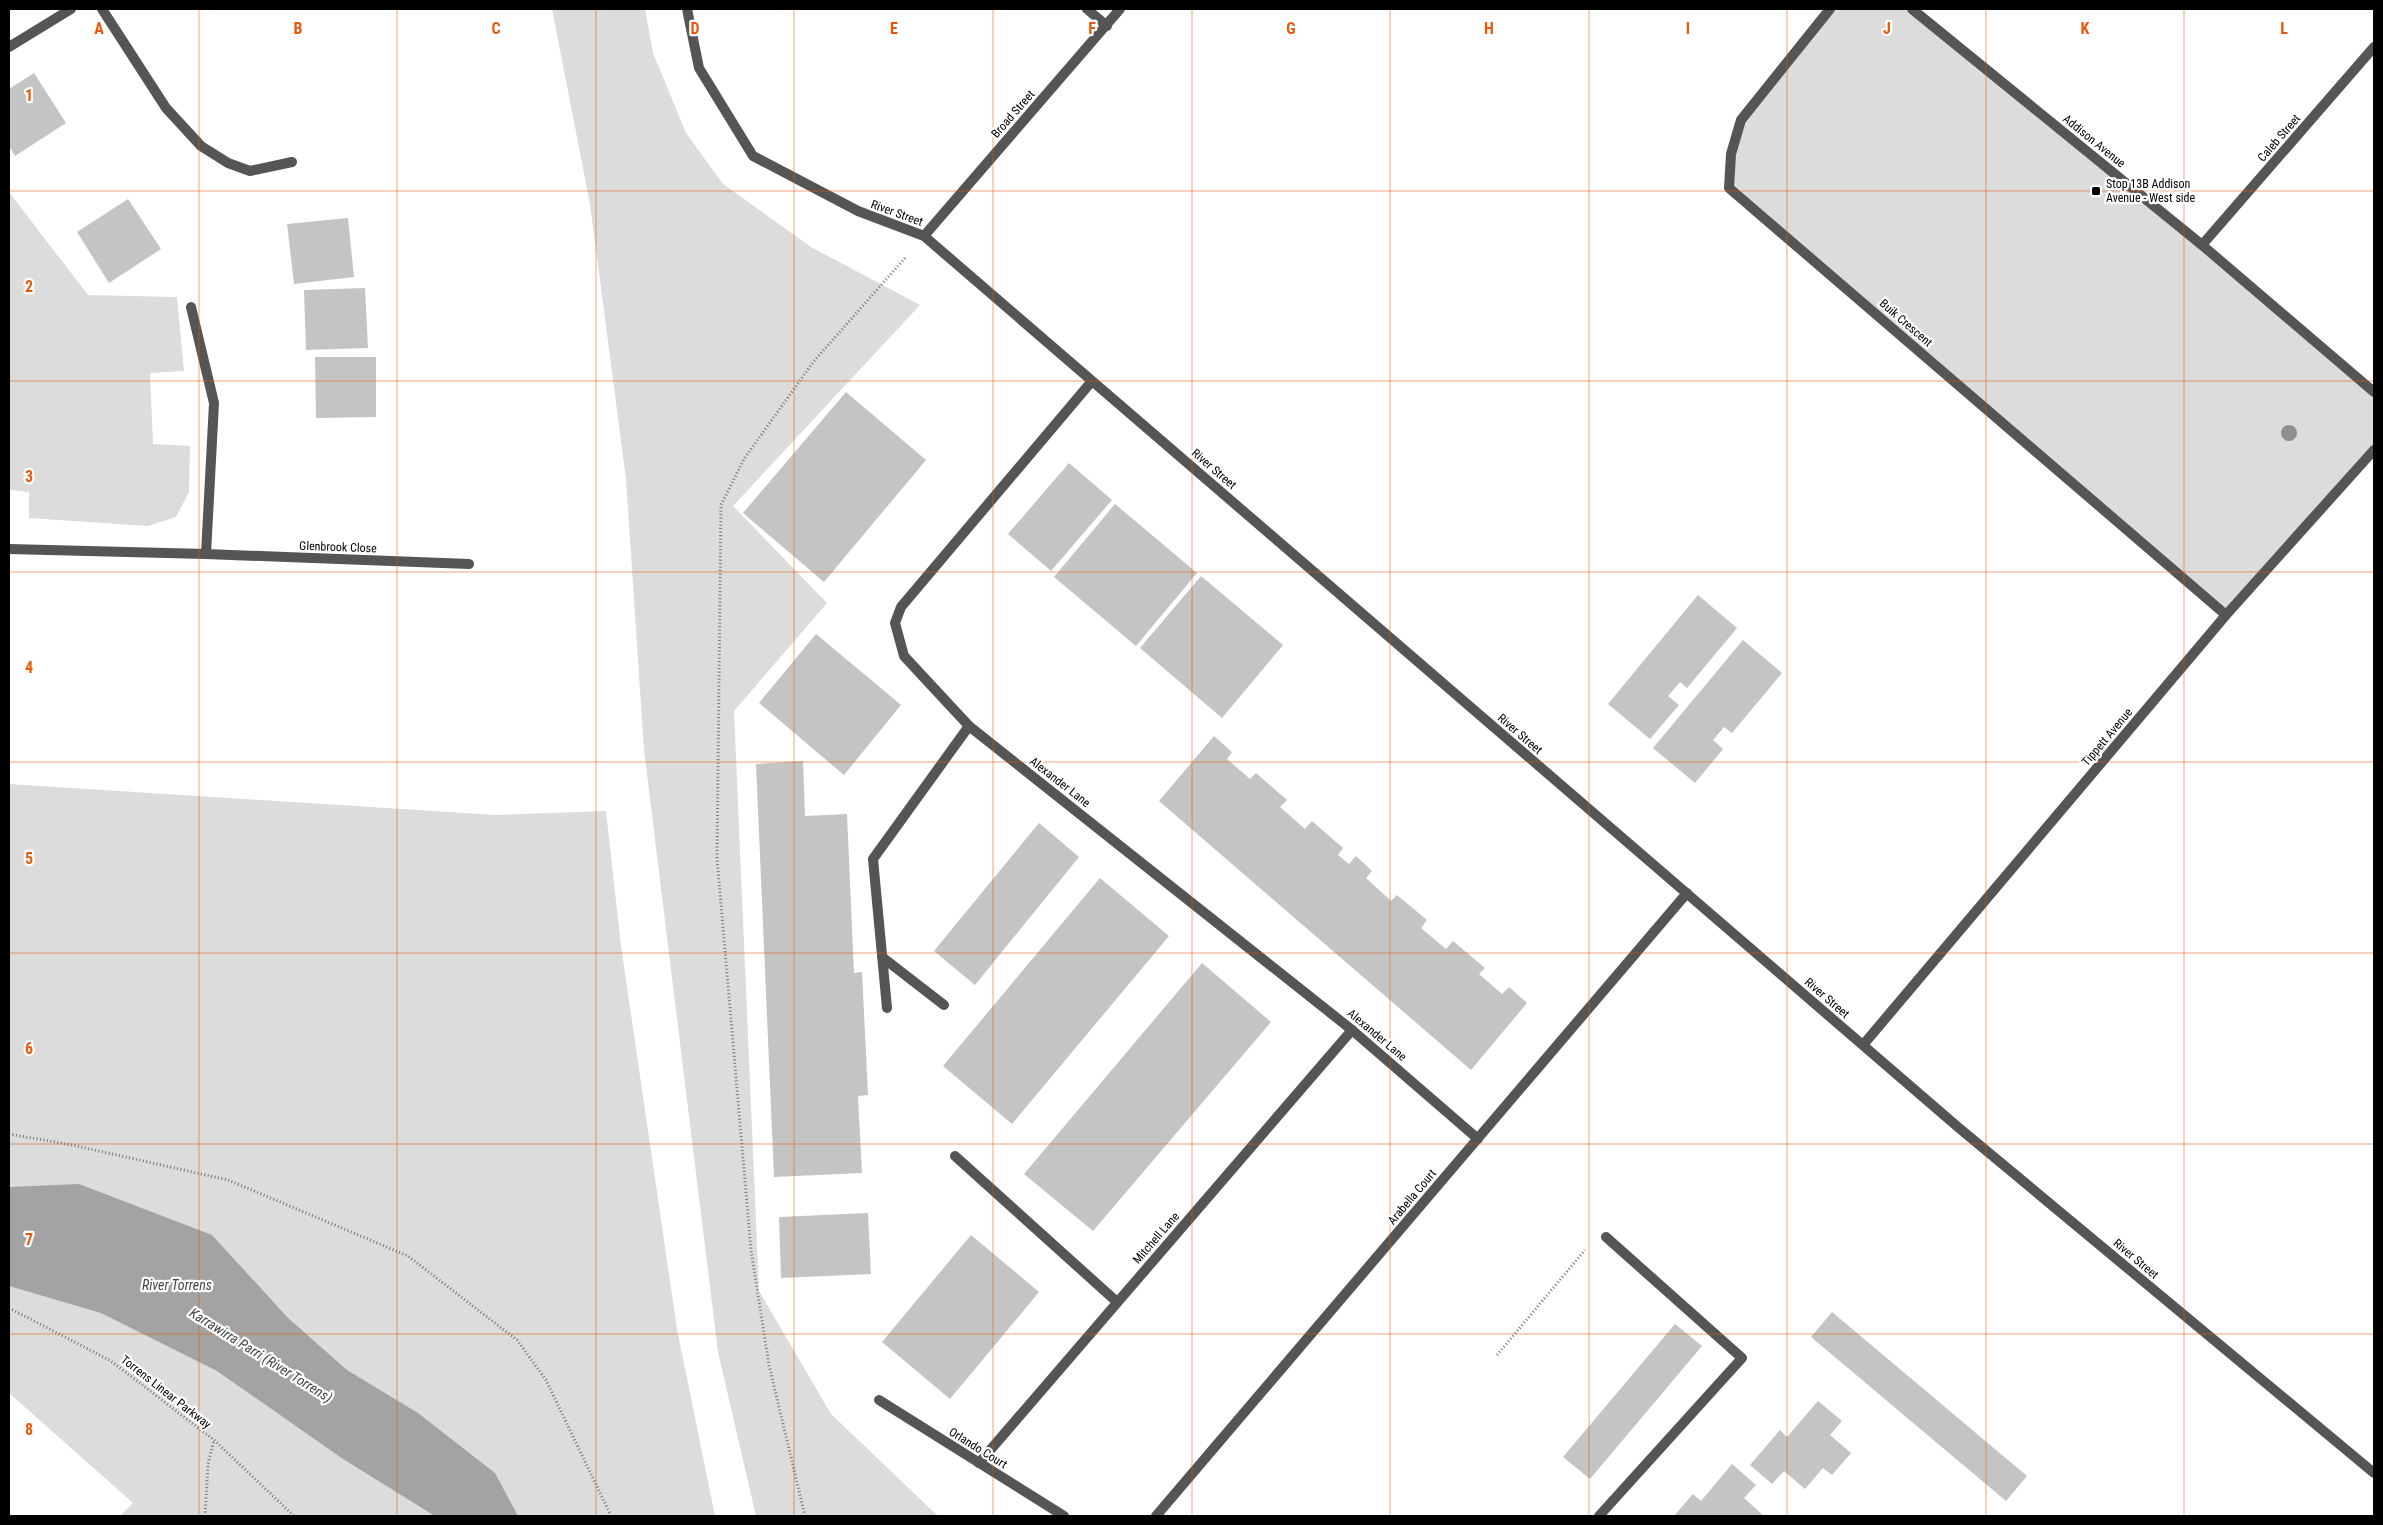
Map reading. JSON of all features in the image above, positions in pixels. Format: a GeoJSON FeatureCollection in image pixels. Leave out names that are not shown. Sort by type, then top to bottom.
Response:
{"type":"FeatureCollection","features":[{"type":"Feature","properties":{"kind":"street"},"geometry":{"type":"LineString","coordinates":[[9,46],[71,9]]}},
{"type":"Feature","properties":{"kind":"street"},"geometry":{"type":"LineString","coordinates":[[102,9],[166,108],[201,146],[228,163],[250,171],[292,162]]}},
{"type":"Feature","properties":{"kind":"street","name":"River Street"},"geometry":{"type":"LineString","coordinates":[[687,9],[699,68],[753,156],[858,211],[924,236],[1974,1141],[2374,1473]]}},
{"type":"Feature","properties":{"kind":"street"},"geometry":{"type":"LineString","coordinates":[[1087,9],[1107,26]]}},
{"type":"Feature","properties":{"kind":"street","name":"Broad Street"},"geometry":{"type":"LineString","coordinates":[[924,236],[1120,9]]}},
{"type":"Feature","properties":{"kind":"street","name":"Buik Crescent"},"geometry":{"type":"LineString","coordinates":[[1830,9],[1741,120],[1731,154],[1729,188],[2226,615]]}},
{"type":"Feature","properties":{"kind":"street","name":"Addison Avenue"},"geometry":{"type":"LineString","coordinates":[[1912,9],[2202,245],[2374,392]]}},
{"type":"Feature","properties":{"kind":"street","name":"Caleb Street"},"geometry":{"type":"LineString","coordinates":[[2202,245],[2374,47]]}},
{"type":"Feature","properties":{"kind":"street"},"geometry":{"type":"LineString","coordinates":[[191,308],[214,403],[206,554]]}},
{"type":"Feature","properties":{"kind":"street","name":"Alexander Lane"},"geometry":{"type":"LineString","coordinates":[[1092,381],[901,606],[895,623],[904,656],[969,726],[1352,1030],[1478,1139]]}},
{"type":"Feature","properties":{"kind":"street","name":"Tippett Avenue"},"geometry":{"type":"LineString","coordinates":[[1863,1045],[2226,615],[2374,450]]}},
{"type":"Feature","properties":{"kind":"street","name":"Glenbrook Close"},"geometry":{"type":"LineString","coordinates":[[9,549],[469,564]]}},
{"type":"Feature","properties":{"kind":"street"},"geometry":{"type":"LineString","coordinates":[[887,1008],[873,859],[969,726]]}},
{"type":"Feature","properties":{"kind":"street","name":"Arabella Court"},"geometry":{"type":"LineString","coordinates":[[1156,1516],[1687,893]]}},
{"type":"Feature","properties":{"kind":"street"},"geometry":{"type":"LineString","coordinates":[[882,956],[944,1005]]}},
{"type":"Feature","properties":{"kind":"street","name":"Mitchell Lane"},"geometry":{"type":"LineString","coordinates":[[979,1463],[1352,1030]]}},
{"type":"Feature","properties":{"kind":"street"},"geometry":{"type":"LineString","coordinates":[[955,1156],[1117,1302]]}},
{"type":"Feature","properties":{"kind":"street"},"geometry":{"type":"LineString","coordinates":[[1599,1516],[1742,1358],[1606,1237]]}},
{"type":"Feature","properties":{"kind":"street","name":"Orlando Court"},"geometry":{"type":"LineString","coordinates":[[879,1400],[1064,1516]]}},
{"type":"Feature","properties":{"kind":"path"},"geometry":{"type":"LineString","coordinates":[[805,1516],[769,1365],[752,1250],[718,868],[721,505],[744,459],[814,362],[924,236]]}},
{"type":"Feature","properties":{"kind":"path"},"geometry":{"type":"LineString","coordinates":[[9,1134],[72,1145],[228,1180],[408,1256],[517,1340],[546,1380],[611,1516]]}},
{"type":"Feature","properties":{"kind":"path"},"geometry":{"type":"LineString","coordinates":[[1497,1355],[1587,1248]]}},
{"type":"Feature","properties":{"kind":"path","name":"Torrens Linear Parkway"},"geometry":{"type":"LineString","coordinates":[[9,1308],[110,1361],[214,1440],[294,1516]]}},
{"type":"Feature","properties":{"kind":"path"},"geometry":{"type":"LineString","coordinates":[[205,1516],[208,1464],[214,1440]]}},
{"type":"Feature","properties":{"kind":"shaded area"},"geometry":{"type":"Polygon","coordinates":[[[552,9],[645,9],[653,53],[686,133],[723,184],[811,247],[920,305],[733,506],[827,603],[734,711],[759,1291],[831,1414],[938,1516],[756,1516],[718,1352],[644,750],[626,479],[590,204],[552,9]]]}},
{"type":"Feature","properties":{"kind":"shaded area"},"geometry":{"type":"Polygon","coordinates":[[[1830,9],[1912,9],[2374,392],[2374,450],[2226,615],[1729,188],[1741,120],[1830,9]]]}},
{"type":"Feature","properties":{"kind":"shaded area"},"geometry":{"type":"Polygon","coordinates":[[[9,192],[88,295],[177,297],[184,371],[150,373],[153,444],[190,446],[189,492],[176,517],[148,526],[29,518],[29,492],[9,490],[9,192]]]}},
{"type":"Feature","properties":{"kind":"shaded area"},"geometry":{"type":"Polygon","coordinates":[[[9,784],[496,815],[606,811],[621,946],[677,1329],[715,1516],[120,1516],[133,1503],[9,1393],[9,784]]]}},
{"type":"Feature","properties":{"kind":"water","name":"River Torrens"},"geometry":{"type":"Polygon","coordinates":[[[79,1184],[212,1235],[288,1318],[347,1370],[418,1413],[495,1473],[518,1516],[435,1516],[343,1459],[217,1371],[101,1313],[9,1286],[9,1187],[79,1184]]]}},
{"type":"Feature","properties":{"kind":"building"},"geometry":{"type":"Polygon","coordinates":[[[34,73],[66,123],[15,156],[9,146],[9,89],[34,73]]]}},
{"type":"Feature","properties":{"kind":"building"},"geometry":{"type":"Polygon","coordinates":[[[128,199],[161,249],[109,283],[77,232],[128,199]]]}},
{"type":"Feature","properties":{"kind":"building"},"geometry":{"type":"Polygon","coordinates":[[[348,218],[354,277],[294,284],[287,224],[348,218]]]}},
{"type":"Feature","properties":{"kind":"building"},"geometry":{"type":"Polygon","coordinates":[[[365,288],[368,348],[306,350],[304,290],[365,288]]]}},
{"type":"Feature","properties":{"kind":"building"},"geometry":{"type":"Polygon","coordinates":[[[315,357],[376,357],[376,417],[316,418],[315,357]]]}},
{"type":"Feature","properties":{"kind":"building"},"geometry":{"type":"Polygon","coordinates":[[[846,392],[926,460],[824,582],[743,513],[846,392]]]}},
{"type":"Feature","properties":{"kind":"building"},"geometry":{"type":"Polygon","coordinates":[[[1069,463],[1112,500],[1051,571],[1008,534],[1069,463]]]}},
{"type":"Feature","properties":{"kind":"building"},"geometry":{"type":"Polygon","coordinates":[[[1115,504],[1197,573],[1136,646],[1054,577],[1115,504]]]}},
{"type":"Feature","properties":{"kind":"building"},"geometry":{"type":"Polygon","coordinates":[[[1201,576],[1283,645],[1222,718],[1140,648],[1201,576]]]}},
{"type":"Feature","properties":{"kind":"building"},"geometry":{"type":"Polygon","coordinates":[[[1698,595],[1737,628],[1687,688],[1680,682],[1668,696],[1679,705],[1650,739],[1608,704],[1698,595]]]}},
{"type":"Feature","properties":{"kind":"building"},"geometry":{"type":"Polygon","coordinates":[[[816,634],[901,705],[844,775],[759,703],[816,634]]]}},
{"type":"Feature","properties":{"kind":"building"},"geometry":{"type":"Polygon","coordinates":[[[1743,640],[1782,673],[1732,733],[1724,727],[1713,740],[1723,749],[1695,783],[1653,748],[1743,640]]]}},
{"type":"Feature","properties":{"kind":"building"},"geometry":{"type":"Polygon","coordinates":[[[1214,736],[1232,752],[1227,759],[1250,779],[1256,773],[1287,800],[1280,807],[1305,829],[1312,821],[1343,848],[1338,855],[1349,864],[1356,856],[1372,871],[1366,878],[1391,901],[1397,895],[1427,920],[1421,928],[1446,949],[1453,941],[1485,968],[1479,974],[1502,994],[1509,987],[1527,1003],[1471,1070],[1159,801],[1214,736]]]}},
{"type":"Feature","properties":{"kind":"building"},"geometry":{"type":"Polygon","coordinates":[[[803,761],[805,816],[847,814],[854,973],[862,972],[868,1095],[858,1096],[862,1173],[774,1177],[756,764],[803,761]]]}},
{"type":"Feature","properties":{"kind":"building"},"geometry":{"type":"Polygon","coordinates":[[[1039,823],[1079,857],[975,985],[934,951],[1039,823]]]}},
{"type":"Feature","properties":{"kind":"building"},"geometry":{"type":"Polygon","coordinates":[[[1100,878],[1169,936],[1012,1124],[943,1066],[1100,878]]]}},
{"type":"Feature","properties":{"kind":"building"},"geometry":{"type":"Polygon","coordinates":[[[1202,963],[1271,1022],[1093,1231],[1024,1174],[1202,963]]]}},
{"type":"Feature","properties":{"kind":"building"},"geometry":{"type":"Polygon","coordinates":[[[868,1213],[871,1274],[781,1278],[779,1217],[868,1213]]]}},
{"type":"Feature","properties":{"kind":"building"},"geometry":{"type":"Polygon","coordinates":[[[971,1235],[1039,1292],[950,1399],[882,1342],[971,1235]]]}},
{"type":"Feature","properties":{"kind":"building"},"geometry":{"type":"Polygon","coordinates":[[[1832,1312],[2027,1476],[2006,1501],[1811,1337],[1832,1312]]]}},
{"type":"Feature","properties":{"kind":"building"},"geometry":{"type":"Polygon","coordinates":[[[1675,1324],[1702,1346],[1590,1479],[1563,1457],[1675,1324]]]}},
{"type":"Feature","properties":{"kind":"building"},"geometry":{"type":"Polygon","coordinates":[[[1818,1401],[1842,1421],[1830,1435],[1851,1453],[1832,1475],[1823,1468],[1805,1489],[1784,1471],[1772,1484],[1750,1465],[1780,1430],[1787,1437],[1818,1401]]]}},
{"type":"Feature","properties":{"kind":"building"},"geometry":{"type":"Polygon","coordinates":[[[1732,1464],[1756,1485],[1744,1498],[1764,1516],[1674,1516],[1693,1494],[1701,1501],[1732,1464]]]}},
{"type":"Feature","properties":{"kind":"place","name":"Stop 13B Addison Avenue - West side"},"geometry":{"type":"Point","coordinates":[2096,191]}},
{"type":"Feature","properties":{"kind":"water label","name":"Karrawirra Parri (River Torrens)"},"geometry":{"type":"Point","coordinates":[261,1355]}}]}
